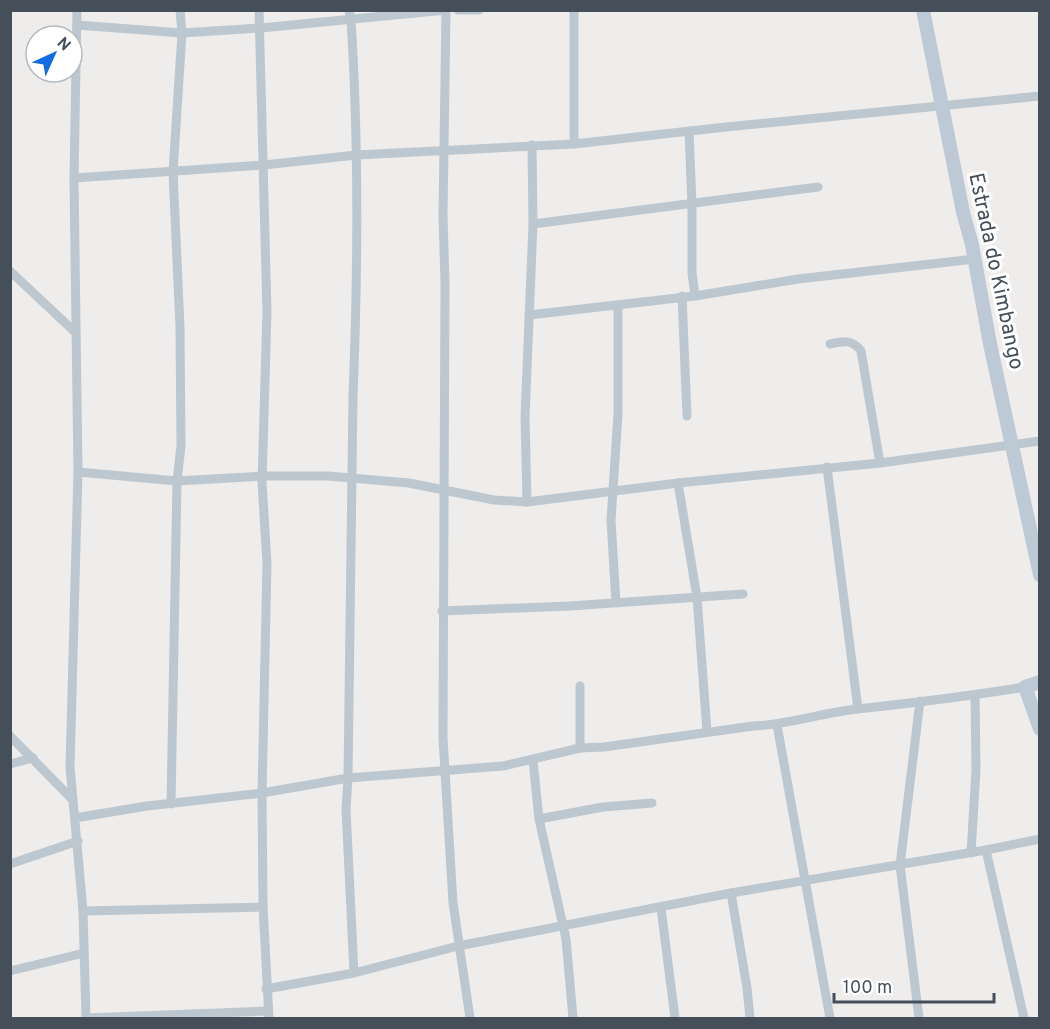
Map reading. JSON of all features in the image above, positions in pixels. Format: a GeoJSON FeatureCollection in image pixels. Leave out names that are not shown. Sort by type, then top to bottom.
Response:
{"type":"FeatureCollection","features":[{"type":"Feature","properties":{"kind":"street"},"geometry":{"type":"LineString","coordinates":[[171,804],[177,481],[181,446],[180,327],[173,172],[182,33],[180,10]]}},
{"type":"Feature","properties":{"kind":"street"},"geometry":{"type":"LineString","coordinates":[[75,84],[74,178],[78,471],[70,767],[83,911],[86,1018],[268,1015],[262,908],[267,564],[262,476],[267,312],[259,10]]}},
{"type":"Feature","properties":{"kind":"street"},"geometry":{"type":"LineString","coordinates":[[84,26],[182,33],[261,28],[350,15],[446,10],[446,149],[443,216],[442,738],[453,903],[470,1018]]}},
{"type":"Feature","properties":{"kind":"street"},"geometry":{"type":"LineString","coordinates":[[458,10],[479,10]]}},
{"type":"Feature","properties":{"kind":"street"},"geometry":{"type":"LineString","coordinates":[[574,10],[574,144]]}},
{"type":"Feature","properties":{"kind":"street","name":"Estrada do Kimbango"},"geometry":{"type":"LineString","coordinates":[[923,10],[963,212],[975,258],[990,344],[1039,567]]}},
{"type":"Feature","properties":{"kind":"street"},"geometry":{"type":"LineString","coordinates":[[350,15],[356,97],[356,155],[353,478],[346,808],[354,973]]}},
{"type":"Feature","properties":{"kind":"street"},"geometry":{"type":"LineString","coordinates":[[74,178],[264,165],[356,155],[574,144],[1040,96]]}},
{"type":"Feature","properties":{"kind":"street"},"geometry":{"type":"LineString","coordinates":[[689,131],[692,273],[695,296]]}},
{"type":"Feature","properties":{"kind":"street"},"geometry":{"type":"LineString","coordinates":[[527,502],[525,417],[533,224],[532,146]]}},
{"type":"Feature","properties":{"kind":"street"},"geometry":{"type":"LineString","coordinates":[[533,224],[818,187]]}},
{"type":"Feature","properties":{"kind":"street"},"geometry":{"type":"LineString","coordinates":[[529,315],[695,296],[798,279],[975,258]]}},
{"type":"Feature","properties":{"kind":"street"},"geometry":{"type":"LineString","coordinates":[[10,271],[76,333]]}},
{"type":"Feature","properties":{"kind":"street"},"geometry":{"type":"LineString","coordinates":[[682,296],[687,416]]}},
{"type":"Feature","properties":{"kind":"street"},"geometry":{"type":"LineString","coordinates":[[616,603],[611,552],[611,512],[620,376],[618,305]]}},
{"type":"Feature","properties":{"kind":"street"},"geometry":{"type":"LineString","coordinates":[[830,344],[849,341],[861,351],[879,463]]}},
{"type":"Feature","properties":{"kind":"street"},"geometry":{"type":"LineString","coordinates":[[78,471],[177,481],[262,476],[353,478],[409,483],[494,500],[527,502],[678,483],[879,463],[1040,441]]}},
{"type":"Feature","properties":{"kind":"street"},"geometry":{"type":"LineString","coordinates":[[827,467],[858,709]]}},
{"type":"Feature","properties":{"kind":"street"},"geometry":{"type":"LineString","coordinates":[[678,483],[697,597],[707,732]]}},
{"type":"Feature","properties":{"kind":"street"},"geometry":{"type":"LineString","coordinates":[[442,611],[616,603],[743,594]]}},
{"type":"Feature","properties":{"kind":"street"},"geometry":{"type":"LineString","coordinates":[[75,818],[147,806],[262,793],[348,778],[503,766],[580,748],[777,725],[823,714],[975,695],[1025,687],[1040,682]]}},
{"type":"Feature","properties":{"kind":"street"},"geometry":{"type":"LineString","coordinates":[[580,686],[580,748]]}},
{"type":"Feature","properties":{"kind":"street"},"geometry":{"type":"LineString","coordinates":[[1025,687],[1040,729]]}},
{"type":"Feature","properties":{"kind":"street"},"geometry":{"type":"LineString","coordinates":[[971,853],[976,770],[975,695]]}},
{"type":"Feature","properties":{"kind":"street"},"geometry":{"type":"LineString","coordinates":[[919,1018],[900,865],[920,701]]}},
{"type":"Feature","properties":{"kind":"street"},"geometry":{"type":"LineString","coordinates":[[777,725],[830,1018]]}},
{"type":"Feature","properties":{"kind":"street"},"geometry":{"type":"LineString","coordinates":[[10,736],[72,799]]}},
{"type":"Feature","properties":{"kind":"street"},"geometry":{"type":"LineString","coordinates":[[10,764],[33,758]]}},
{"type":"Feature","properties":{"kind":"street"},"geometry":{"type":"LineString","coordinates":[[533,760],[539,819],[555,896],[564,926],[573,1018]]}},
{"type":"Feature","properties":{"kind":"street"},"geometry":{"type":"LineString","coordinates":[[539,819],[603,807],[652,803]]}},
{"type":"Feature","properties":{"kind":"street"},"geometry":{"type":"LineString","coordinates":[[266,989],[354,973],[458,946],[731,893],[971,853],[1040,839]]}},
{"type":"Feature","properties":{"kind":"street"},"geometry":{"type":"LineString","coordinates":[[10,864],[78,841]]}},
{"type":"Feature","properties":{"kind":"street"},"geometry":{"type":"LineString","coordinates":[[986,850],[1024,1018]]}},
{"type":"Feature","properties":{"kind":"street"},"geometry":{"type":"LineString","coordinates":[[731,893],[750,1018]]}},
{"type":"Feature","properties":{"kind":"street"},"geometry":{"type":"LineString","coordinates":[[83,911],[262,908]]}},
{"type":"Feature","properties":{"kind":"street"},"geometry":{"type":"LineString","coordinates":[[661,908],[675,1018]]}},
{"type":"Feature","properties":{"kind":"street"},"geometry":{"type":"LineString","coordinates":[[10,971],[84,953]]}}]}
